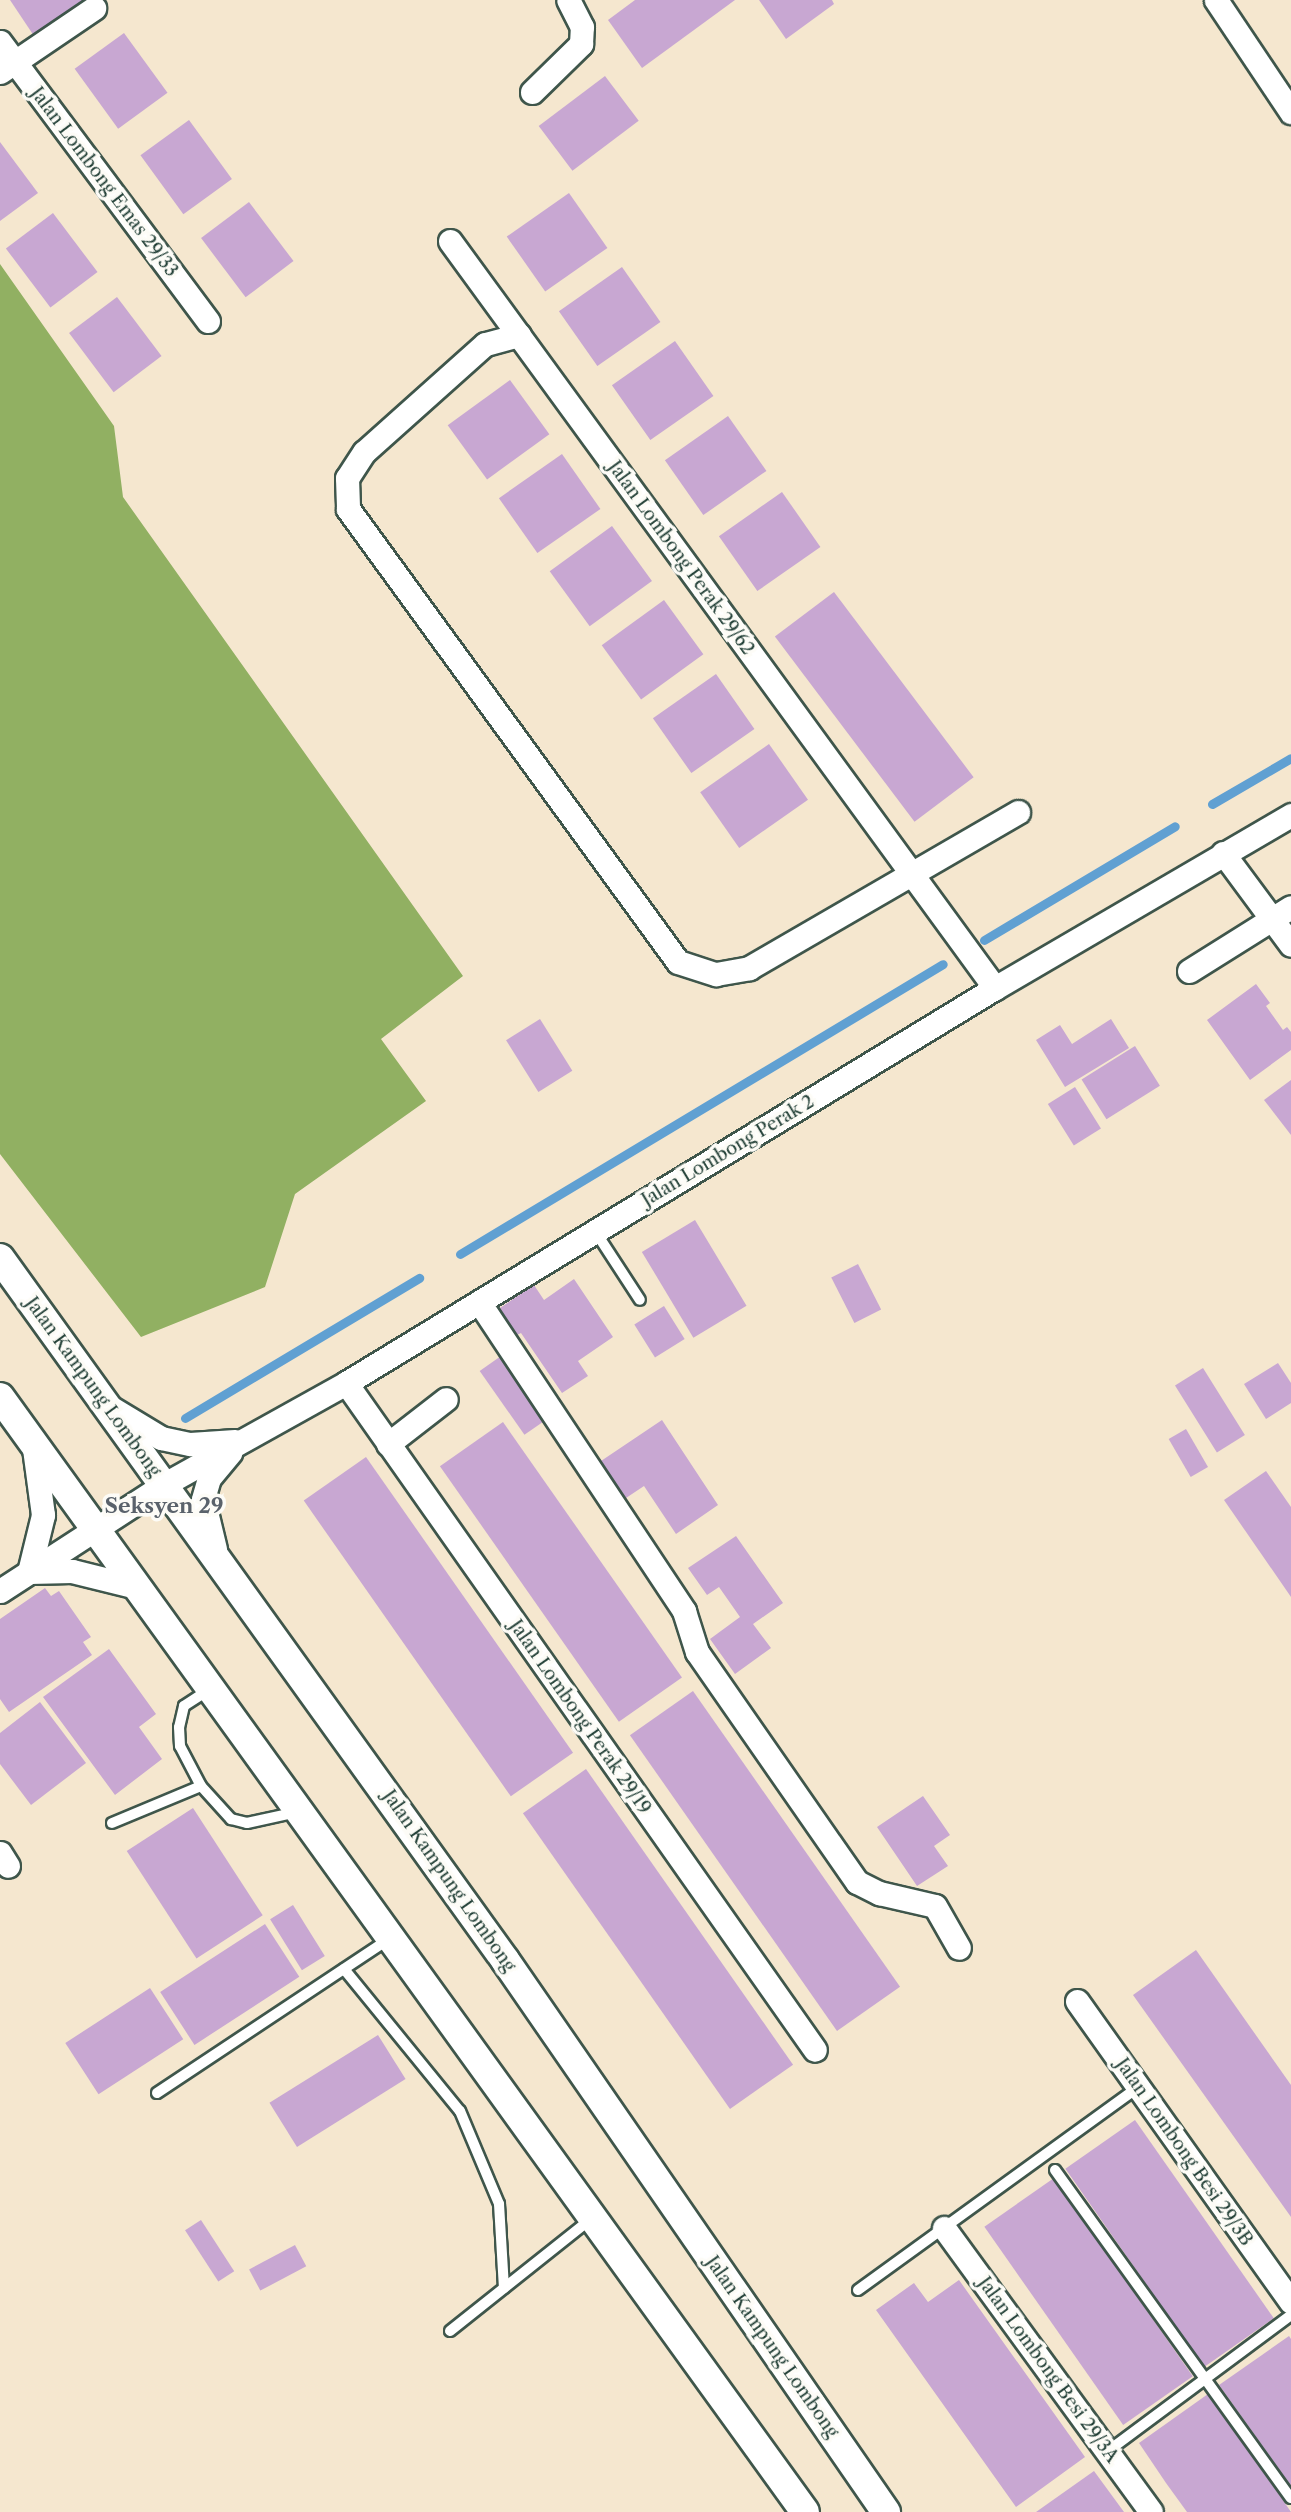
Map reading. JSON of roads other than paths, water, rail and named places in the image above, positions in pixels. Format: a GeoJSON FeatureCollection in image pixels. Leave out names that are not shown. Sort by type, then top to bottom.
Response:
{"type":"FeatureCollection","features":[{"type":"Feature","properties":{"kind":"street"},"geometry":{"type":"LineString","coordinates":[[532,92],[581,44],[582,27],[568,0]]}},
{"type":"Feature","properties":{"kind":"street"},"geometry":{"type":"LineString","coordinates":[[1216,0],[1291,112]]}},
{"type":"Feature","properties":{"kind":"street"},"geometry":{"type":"LineString","coordinates":[[7,67],[94,8]]}},
{"type":"Feature","properties":{"kind":"street","name":"Jalan Lombong Emas 29/33"},"geometry":{"type":"LineString","coordinates":[[0,42],[7,67],[208,321]]}},
{"type":"Feature","properties":{"kind":"street","name":"Jalan Lombong Perak 29/62"},"geometry":{"type":"LineString","coordinates":[[450,241],[995,988]]}},
{"type":"Feature","properties":{"kind":"street"},"geometry":{"type":"LineString","coordinates":[[519,335],[485,344],[364,452],[347,478],[348,509],[678,962],[716,974],[749,968],[1018,812]]}},
{"type":"Feature","properties":{"kind":"street","name":"Jalan Lombong Perak 2"},"geometry":{"type":"LineString","coordinates":[[0,1591],[163,1485],[346,1383],[995,988],[1291,815]]}},
{"type":"Feature","properties":{"kind":"street"},"geometry":{"type":"LineString","coordinates":[[1223,853],[1281,913],[1291,945]]}},
{"type":"Feature","properties":{"kind":"street"},"geometry":{"type":"LineString","coordinates":[[1189,971],[1281,913]]}},
{"type":"Feature","properties":{"kind":"street","name":"Jalan Kampung Lombong"},"geometry":{"type":"LineString","coordinates":[[0,1258],[497,1949],[886,2512]]}},
{"type":"Feature","properties":{"kind":"street"},"geometry":{"type":"LineString","coordinates":[[479,1302],[684,1611],[697,1652],[857,1882],[879,1893],[935,1906],[959,1948]]}},
{"type":"Feature","properties":{"kind":"street","name":"Jalan Lombong Perak 29/19"},"geometry":{"type":"LineString","coordinates":[[346,1383],[815,2050]]}},
{"type":"Feature","properties":{"kind":"street"},"geometry":{"type":"LineString","coordinates":[[0,1397],[212,1687],[299,1812],[805,2512]]}},
{"type":"Feature","properties":{"kind":"street"},"geometry":{"type":"LineString","coordinates":[[388,1444],[446,1399]]}},
{"type":"Feature","properties":{"kind":"street"},"geometry":{"type":"LineString","coordinates":[[108,1406],[161,1438],[190,1444],[241,1440]]}},
{"type":"Feature","properties":{"kind":"street"},"geometry":{"type":"LineString","coordinates":[[219,1564],[203,1499],[209,1478],[241,1440]]}},
{"type":"Feature","properties":{"kind":"street"},"geometry":{"type":"LineString","coordinates":[[33,1441],[43,1515],[29,1572],[72,1571],[140,1588]]}},
{"type":"Feature","properties":{"kind":"street","name":"Jalan Lombong Besi 29/3B"},"geometry":{"type":"LineString","coordinates":[[1077,2001],[1291,2302]]}},
{"type":"Feature","properties":{"kind":"street","name":"Jalan Lombong Besi 29/3A"},"geometry":{"type":"LineString","coordinates":[[944,2228],[1151,2512]]}},
{"type":"Feature","properties":{"kind":"lane"},"geometry":{"type":"LineString","coordinates":[[595,1231],[640,1300]]}},
{"type":"Feature","properties":{"kind":"lane"},"geometry":{"type":"LineString","coordinates":[[212,1687],[184,1706],[179,1727],[180,1746],[201,1786],[231,1819],[264,1821],[299,1812]]}},
{"type":"Feature","properties":{"kind":"lane"},"geometry":{"type":"LineString","coordinates":[[112,1823],[201,1786]]}},
{"type":"Feature","properties":{"kind":"lane"},"geometry":{"type":"LineString","coordinates":[[157,2093],[390,1938]]}},
{"type":"Feature","properties":{"kind":"lane"},"geometry":{"type":"LineString","coordinates":[[344,1969],[460,2111],[499,2204],[504,2288]]}},
{"type":"Feature","properties":{"kind":"lane"},"geometry":{"type":"LineString","coordinates":[[858,2290],[1138,2087]]}},
{"type":"Feature","properties":{"kind":"lane"},"geometry":{"type":"LineString","coordinates":[[1055,2170],[1291,2498]]}},
{"type":"Feature","properties":{"kind":"lane"},"geometry":{"type":"LineString","coordinates":[[450,2331],[592,2218]]}},
{"type":"Feature","properties":{"kind":"lane"},"geometry":{"type":"LineString","coordinates":[[1108,2451],[1291,2315]]}},
{"type":"Feature","properties":{"kind":"waterway"},"geometry":{"type":"LineString","coordinates":[[1212,804],[1291,758]]}},
{"type":"Feature","properties":{"kind":"waterway"},"geometry":{"type":"LineString","coordinates":[[984,940],[1175,826]]}},
{"type":"Feature","properties":{"kind":"waterway"},"geometry":{"type":"LineString","coordinates":[[460,1254],[943,964]]}},
{"type":"Feature","properties":{"kind":"waterway"},"geometry":{"type":"LineString","coordinates":[[185,1418],[419,1278]]}},
{"type":"Feature","properties":{"kind":"district","name":"Seksyen 29"},"geometry":{"type":"Point","coordinates":[164,1506]}}]}
